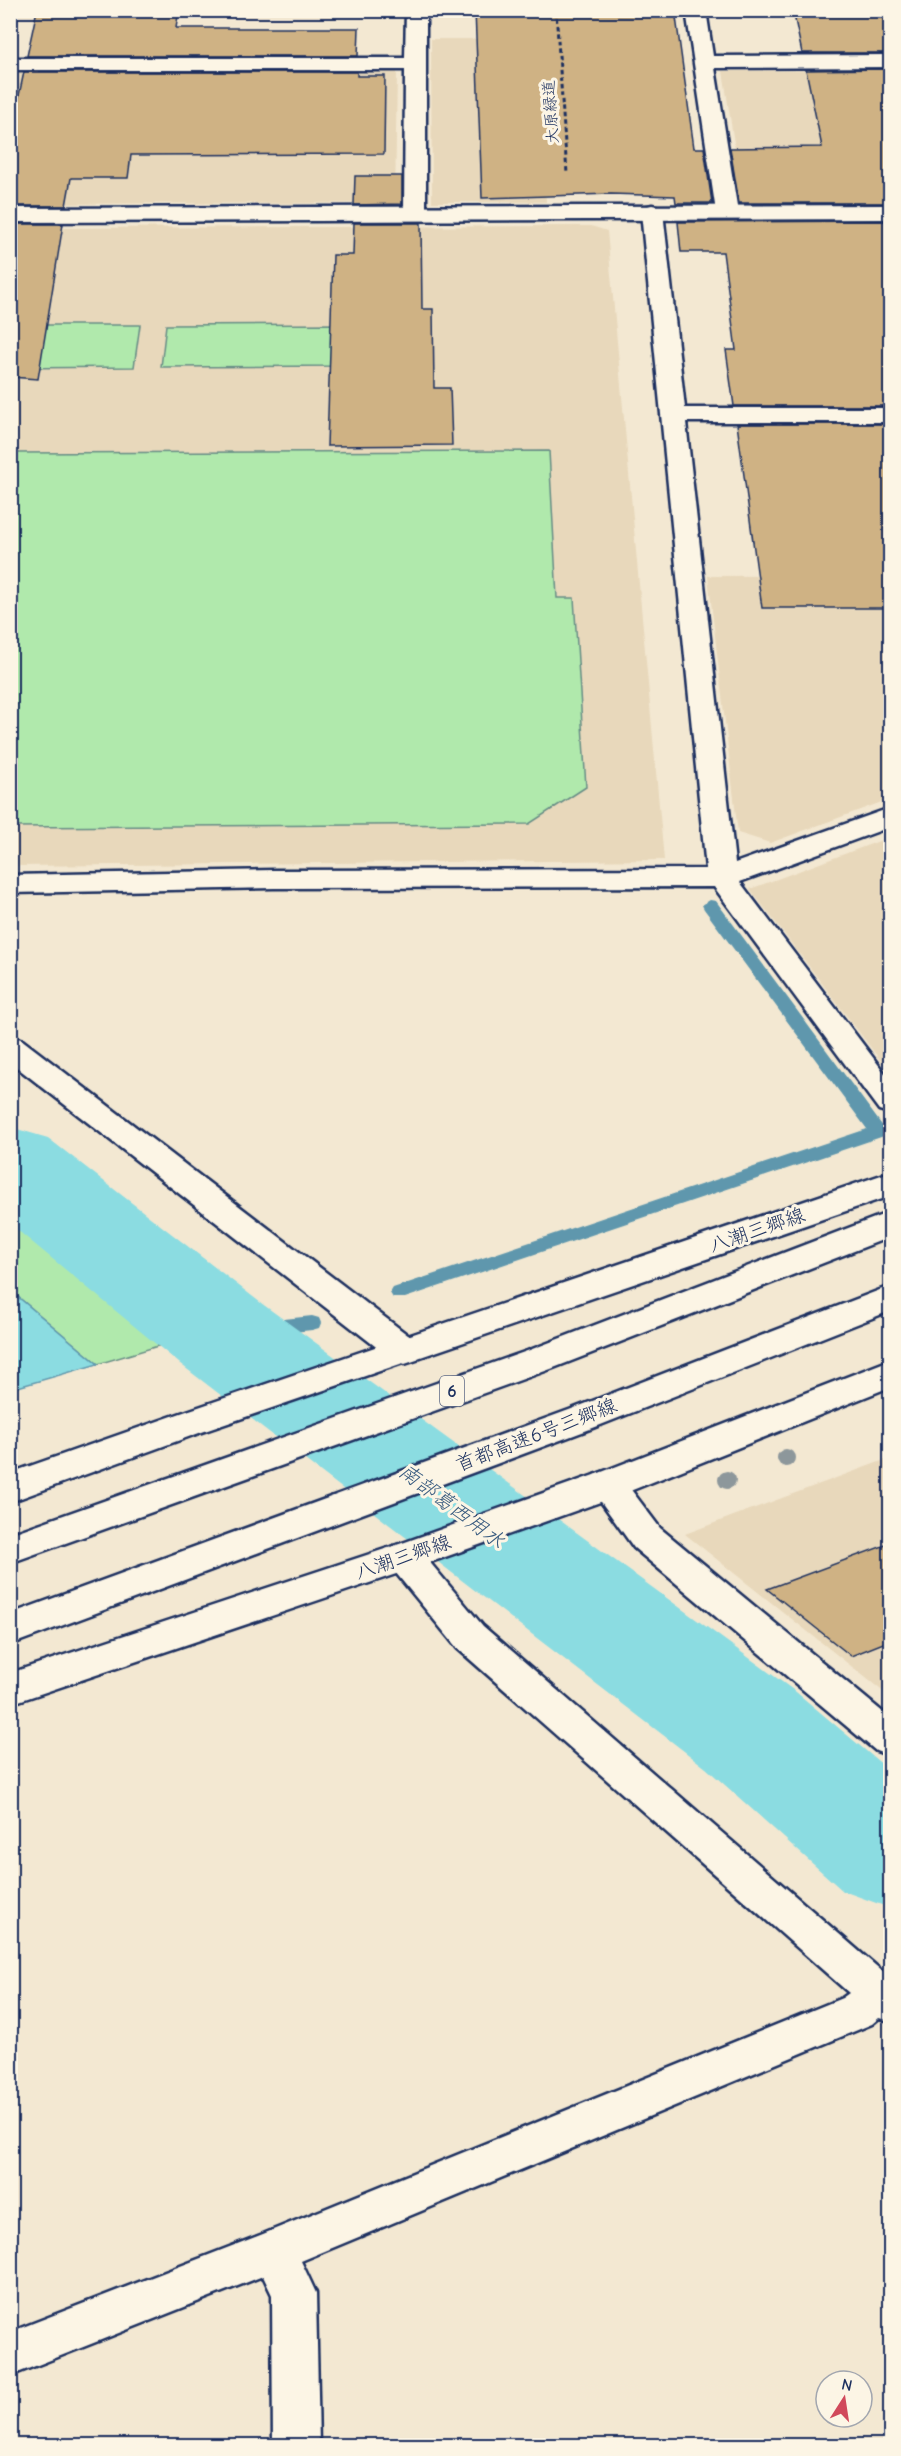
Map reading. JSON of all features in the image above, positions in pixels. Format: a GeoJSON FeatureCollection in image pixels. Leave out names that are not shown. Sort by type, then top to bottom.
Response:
{"type":"FeatureCollection","features":[{"type":"Feature","properties":{"kind":"main road"},"geometry":{"type":"LineString","coordinates":[[415,213],[416,10]]}},
{"type":"Feature","properties":{"kind":"main road"},"geometry":{"type":"LineString","coordinates":[[696,10],[727,212]]}},
{"type":"Feature","properties":{"kind":"main road"},"geometry":{"type":"LineString","coordinates":[[703,62],[891,61]]}},
{"type":"Feature","properties":{"kind":"main road"},"geometry":{"type":"LineString","coordinates":[[10,64],[416,64]]}},
{"type":"Feature","properties":{"kind":"main road"},"geometry":{"type":"LineString","coordinates":[[652,212],[722,878],[891,1102]]}},
{"type":"Feature","properties":{"kind":"main road"},"geometry":{"type":"LineString","coordinates":[[10,215],[891,212]]}},
{"type":"Feature","properties":{"kind":"main road"},"geometry":{"type":"LineString","coordinates":[[675,415],[891,415]]}},
{"type":"Feature","properties":{"kind":"main road"},"geometry":{"type":"LineString","coordinates":[[10,884],[274,879],[722,878],[891,817]]}},
{"type":"Feature","properties":{"kind":"main road"},"geometry":{"type":"LineString","coordinates":[[10,1046],[405,1351]]}},
{"type":"Feature","properties":{"kind":"main road","name":"八潮三郷線"},"geometry":{"type":"LineString","coordinates":[[10,1488],[190,1423],[891,1184]]}},
{"type":"Feature","properties":{"kind":"main road","name":"6"},"geometry":{"type":"LineString","coordinates":[[10,1549],[539,1360],[891,1224]]}},
{"type":"Feature","properties":{"kind":"main road","name":"首都高速6号三郷線"},"geometry":{"type":"LineString","coordinates":[[10,1630],[570,1424],[891,1298]]}},
{"type":"Feature","properties":{"kind":"main road","name":"八潮三郷線"},"geometry":{"type":"LineString","coordinates":[[10,1689],[404,1557],[607,1485],[891,1373]]}},
{"type":"Feature","properties":{"kind":"main road"},"geometry":{"type":"LineString","coordinates":[[607,1485],[647,1538],[891,1740]]}},
{"type":"Feature","properties":{"kind":"main road"},"geometry":{"type":"LineString","coordinates":[[10,2354],[273,2251],[885,1998],[470,1637],[404,1557]]}},
{"type":"Feature","properties":{"kind":"main road"},"geometry":{"type":"LineString","coordinates":[[273,2251],[294,2293],[296,2445]]}},
{"type":"Feature","properties":{"kind":"path","name":"大原緑道"},"geometry":{"type":"LineString","coordinates":[[556,10],[569,213]]}},
{"type":"Feature","properties":{"kind":"shaded area"},"geometry":{"type":"Polygon","coordinates":[[[431,39],[536,39],[546,202],[432,202],[431,39]]]}},
{"type":"Feature","properties":{"kind":"shaded area"},"geometry":{"type":"Polygon","coordinates":[[[890,70],[890,201],[743,202],[723,71],[890,70]]]}},
{"type":"Feature","properties":{"kind":"shaded area"},"geometry":{"type":"Polygon","coordinates":[[[397,71],[395,203],[11,204],[10,72],[397,71]]]}},
{"type":"Feature","properties":{"kind":"shaded area"},"geometry":{"type":"Polygon","coordinates":[[[591,226],[607,231],[664,860],[11,866],[10,228],[591,226]]]}},
{"type":"Feature","properties":{"kind":"shaded area"},"geometry":{"type":"Polygon","coordinates":[[[890,575],[890,799],[770,843],[738,833],[708,576],[890,575]]]}},
{"type":"Feature","properties":{"kind":"shaded area"},"geometry":{"type":"Polygon","coordinates":[[[890,837],[890,1073],[750,889],[890,837]]]}},
{"type":"Feature","properties":{"kind":"shaded area"},"geometry":{"type":"Polygon","coordinates":[[[890,1458],[890,1697],[685,1534],[890,1458]]]}},
{"type":"Feature","properties":{"kind":"green space"},"geometry":{"type":"Polygon","coordinates":[[[348,324],[346,366],[161,367],[166,325],[348,324]]]}},
{"type":"Feature","properties":{"kind":"green space"},"geometry":{"type":"Polygon","coordinates":[[[10,325],[140,325],[134,367],[11,368],[10,325]]]}},
{"type":"Feature","properties":{"kind":"green space"},"geometry":{"type":"Polygon","coordinates":[[[549,451],[557,598],[574,598],[586,787],[529,824],[11,827],[11,453],[549,451]]]}},
{"type":"Feature","properties":{"kind":"green space"},"geometry":{"type":"Polygon","coordinates":[[[10,1199],[185,1338],[98,1364],[11,1291],[10,1199]]]}},
{"type":"Feature","properties":{"kind":"water"},"geometry":{"type":"Polygon","coordinates":[[[11,1291],[98,1364],[11,1389],[11,1291]]]}},
{"type":"Feature","properties":{"kind":"building"},"geometry":{"type":"Polygon","coordinates":[[[37,10],[179,10],[176,28],[359,28],[358,56],[27,56],[37,10]]]}},
{"type":"Feature","properties":{"kind":"building"},"geometry":{"type":"Polygon","coordinates":[[[475,10],[675,10],[694,148],[704,148],[712,203],[676,203],[675,196],[611,194],[482,198],[475,10]]]}},
{"type":"Feature","properties":{"kind":"building"},"geometry":{"type":"Polygon","coordinates":[[[793,10],[891,10],[891,53],[802,53],[793,10]]]}},
{"type":"Feature","properties":{"kind":"building"},"geometry":{"type":"Polygon","coordinates":[[[891,69],[891,203],[739,203],[730,148],[822,147],[806,70],[891,69]]]}},
{"type":"Feature","properties":{"kind":"building"},"geometry":{"type":"Polygon","coordinates":[[[24,72],[357,72],[357,76],[385,76],[384,154],[131,155],[128,178],[71,178],[66,206],[10,206],[10,137],[24,72]]]}},
{"type":"Feature","properties":{"kind":"building"},"geometry":{"type":"Polygon","coordinates":[[[355,176],[402,176],[402,204],[354,205],[355,176]]]}},
{"type":"Feature","properties":{"kind":"building"},"geometry":{"type":"Polygon","coordinates":[[[891,221],[891,406],[734,406],[726,350],[736,350],[723,252],[681,252],[678,222],[891,221]]]}},
{"type":"Feature","properties":{"kind":"building"},"geometry":{"type":"Polygon","coordinates":[[[354,223],[421,223],[422,309],[433,309],[434,388],[450,388],[452,445],[327,446],[333,255],[353,255],[354,223]]]}},
{"type":"Feature","properties":{"kind":"building"},"geometry":{"type":"Polygon","coordinates":[[[10,224],[63,224],[38,379],[10,377],[10,224]]]}},
{"type":"Feature","properties":{"kind":"building"},"geometry":{"type":"Polygon","coordinates":[[[737,424],[891,424],[891,608],[762,608],[737,424]]]}},
{"type":"Feature","properties":{"kind":"building"},"geometry":{"type":"Polygon","coordinates":[[[891,1543],[891,1640],[851,1656],[767,1589],[891,1543]]]}},
{"type":"Feature","properties":{"kind":"waterway"},"geometry":{"type":"LineString","coordinates":[[399,1293],[878,1132],[710,905]]}},
{"type":"Feature","properties":{"kind":"waterway","name":"南部葛西用水"},"geometry":{"type":"LineString","coordinates":[[10,1165],[220,1333],[751,1730],[890,1851]]}},
{"type":"Feature","properties":{"kind":"waterway"},"geometry":{"type":"LineString","coordinates":[[220,1333],[312,1323]]}}]}
